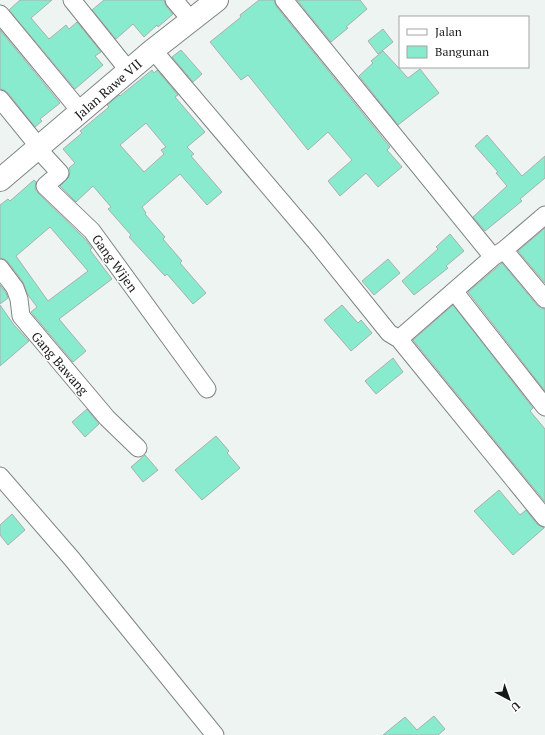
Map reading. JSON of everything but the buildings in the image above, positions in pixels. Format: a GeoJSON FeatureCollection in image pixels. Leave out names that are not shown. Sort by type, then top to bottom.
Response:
{"type":"FeatureCollection","features":[{"type":"Feature","properties":{"kind":"main road","name":"Jalan Rawe VII"},"geometry":{"type":"LineString","coordinates":[[0,180],[153,50],[217,0]]}},
{"type":"Feature","properties":{"kind":"street"},"geometry":{"type":"LineString","coordinates":[[72,0],[129,71]]}},
{"type":"Feature","properties":{"kind":"street"},"geometry":{"type":"LineString","coordinates":[[174,0],[191,20]]}},
{"type":"Feature","properties":{"kind":"street"},"geometry":{"type":"LineString","coordinates":[[284,0],[499,253],[545,299]]}},
{"type":"Feature","properties":{"kind":"street"},"geometry":{"type":"LineString","coordinates":[[0,14],[81,112]]}},
{"type":"Feature","properties":{"kind":"street"},"geometry":{"type":"LineString","coordinates":[[153,50],[315,241],[389,333],[399,340],[545,518]]}},
{"type":"Feature","properties":{"kind":"street"},"geometry":{"type":"LineString","coordinates":[[0,99],[38,147]]}},
{"type":"Feature","properties":{"kind":"street","name":"Gang Wijen"},"geometry":{"type":"LineString","coordinates":[[38,147],[60,173],[45,186],[92,231],[207,389]]}},
{"type":"Feature","properties":{"kind":"street"},"geometry":{"type":"LineString","coordinates":[[399,340],[454,291],[545,215]]}},
{"type":"Feature","properties":{"kind":"street","name":"Gang Bawang"},"geometry":{"type":"LineString","coordinates":[[0,268],[15,288],[19,299],[21,316],[31,330],[107,418],[138,448]]}},
{"type":"Feature","properties":{"kind":"street"},"geometry":{"type":"LineString","coordinates":[[454,291],[545,407]]}},
{"type":"Feature","properties":{"kind":"street"},"geometry":{"type":"LineString","coordinates":[[0,476],[77,565],[215,735]]}}]}
